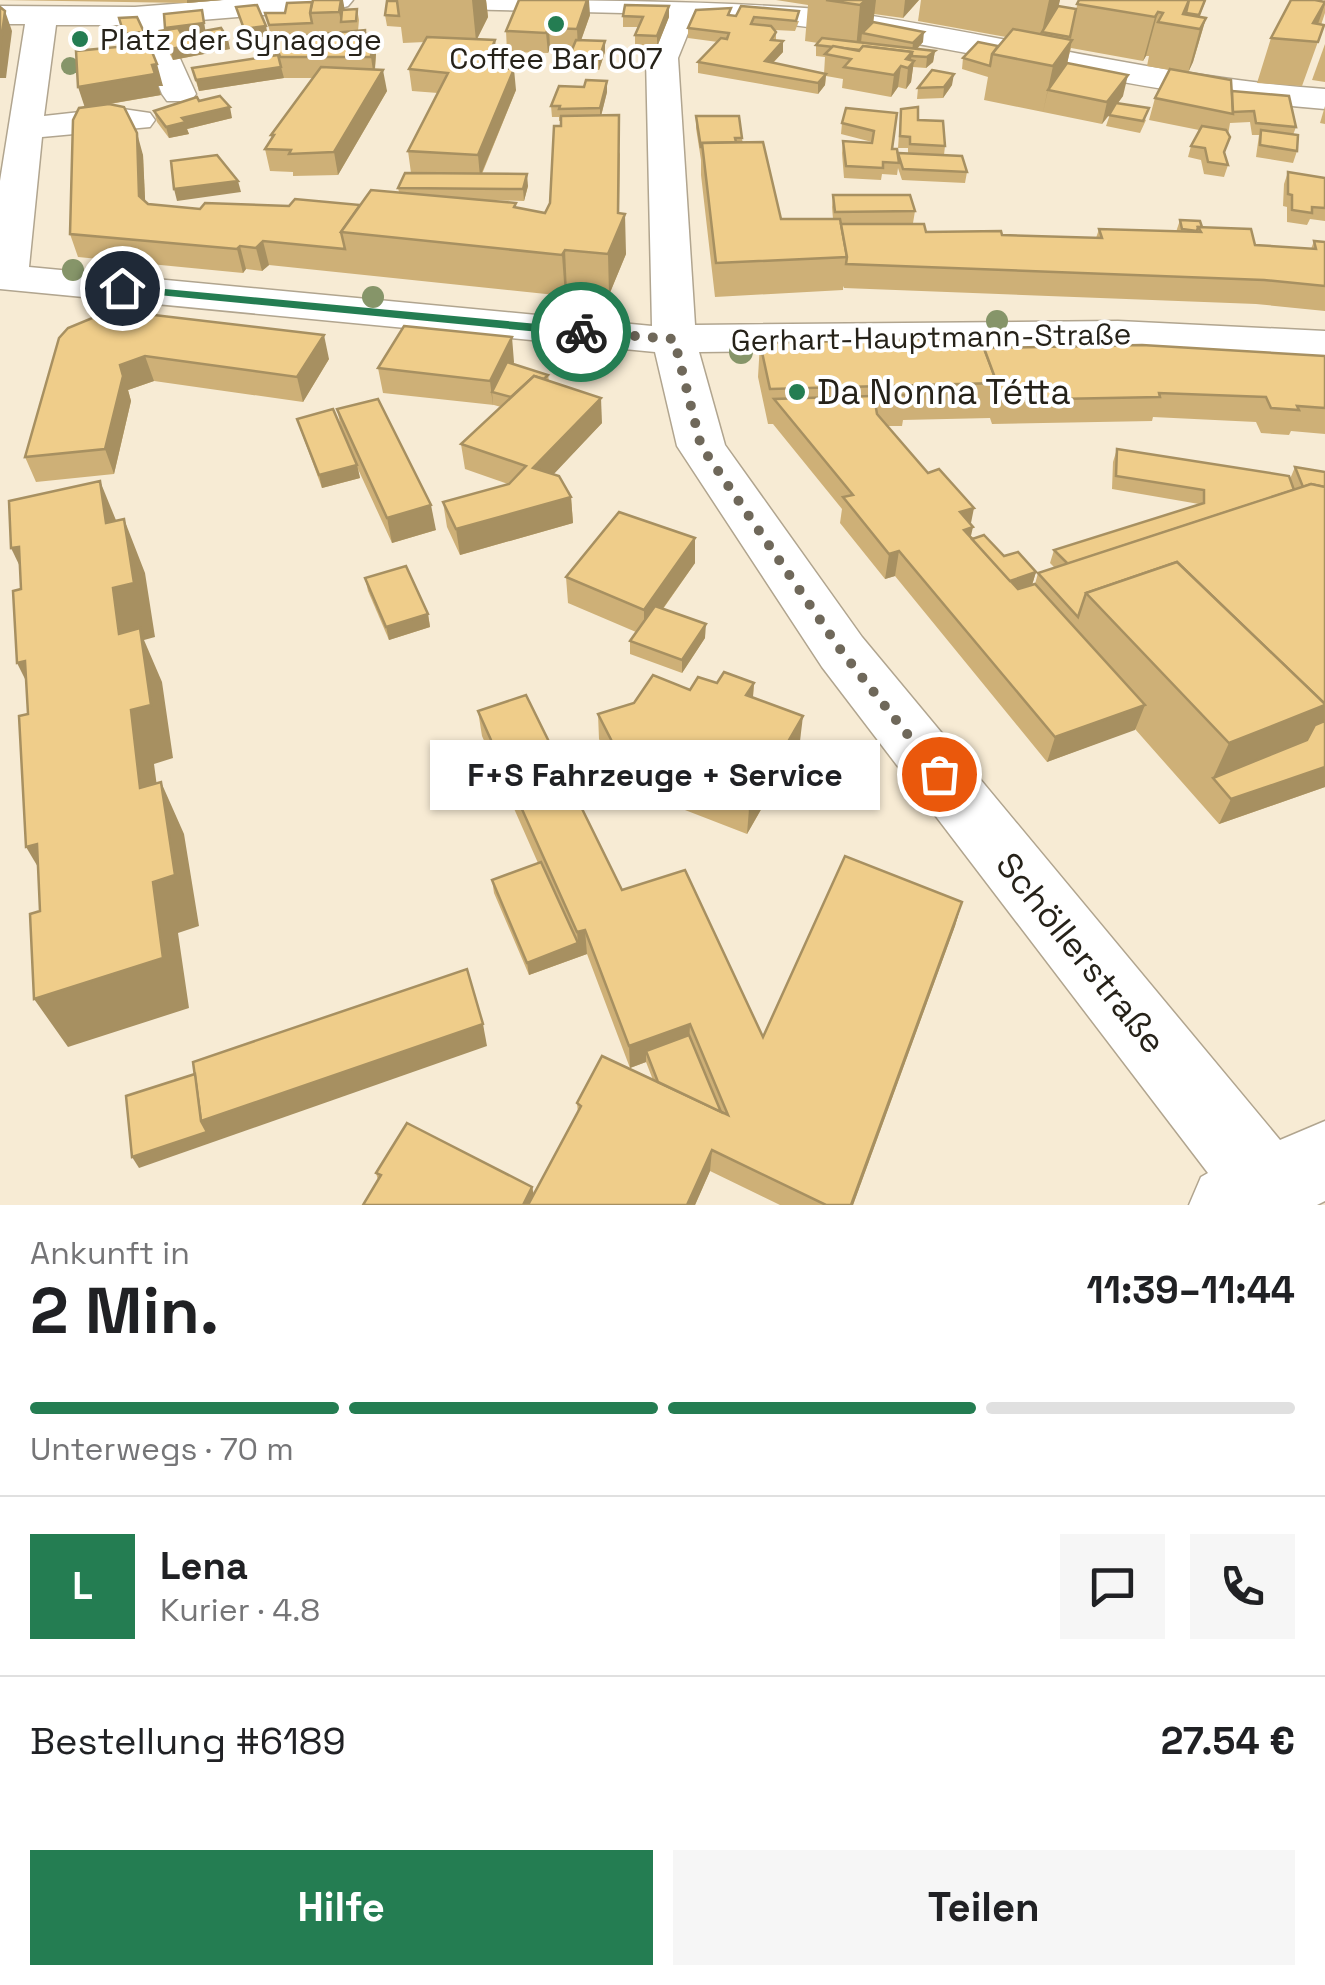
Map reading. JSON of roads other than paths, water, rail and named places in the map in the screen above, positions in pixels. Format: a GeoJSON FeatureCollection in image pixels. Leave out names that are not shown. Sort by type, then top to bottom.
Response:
{"type":"FeatureCollection","features":[{"type":"Feature","properties":{"kind":"street"},"geometry":{"type":"LineString","coordinates":[[0,16],[146,16],[338,0]]}},
{"type":"Feature","properties":{"kind":"street"},"geometry":{"type":"LineString","coordinates":[[454,0],[672,33],[752,5],[1155,79],[1325,100]]}},
{"type":"Feature","properties":{"kind":"street"},"geometry":{"type":"LineString","coordinates":[[2,289],[42,16]]}},
{"type":"Feature","properties":{"kind":"street"},"geometry":{"type":"LineString","coordinates":[[146,16],[179,94]]}},
{"type":"Feature","properties":{"kind":"street","name":"Schöllerstraße"},"geometry":{"type":"LineString","coordinates":[[672,33],[674,339],[701,446],[842,652],[1274,1184]]}},
{"type":"Feature","properties":{"kind":"street"},"geometry":{"type":"LineString","coordinates":[[1133,113],[1155,79]]}},
{"type":"Feature","properties":{"kind":"street"},"geometry":{"type":"LineString","coordinates":[[26,124],[116,118],[133,113]]}},
{"type":"Feature","properties":{"kind":"street","name":"Gerhart-Hauptmann-Straße"},"geometry":{"type":"LineString","coordinates":[[2,289],[674,339],[1083,334],[1325,344]]}},
{"type":"Feature","properties":{"kind":"place","name":"Coffee Bar 007"},"geometry":{"type":"Point","coordinates":[556,24]}},
{"type":"Feature","properties":{"kind":"place","name":"Platz der Synagoge"},"geometry":{"type":"Point","coordinates":[80,39]}},
{"type":"Feature","properties":{"kind":"place","name":"Da Nonna Tétta"},"geometry":{"type":"Point","coordinates":[797,392]}},
{"type":"Feature","properties":{"kind":"place","name":"F+S Fahrzeuge + Service"},"geometry":{"type":"Point","coordinates":[939,774]}}]}
